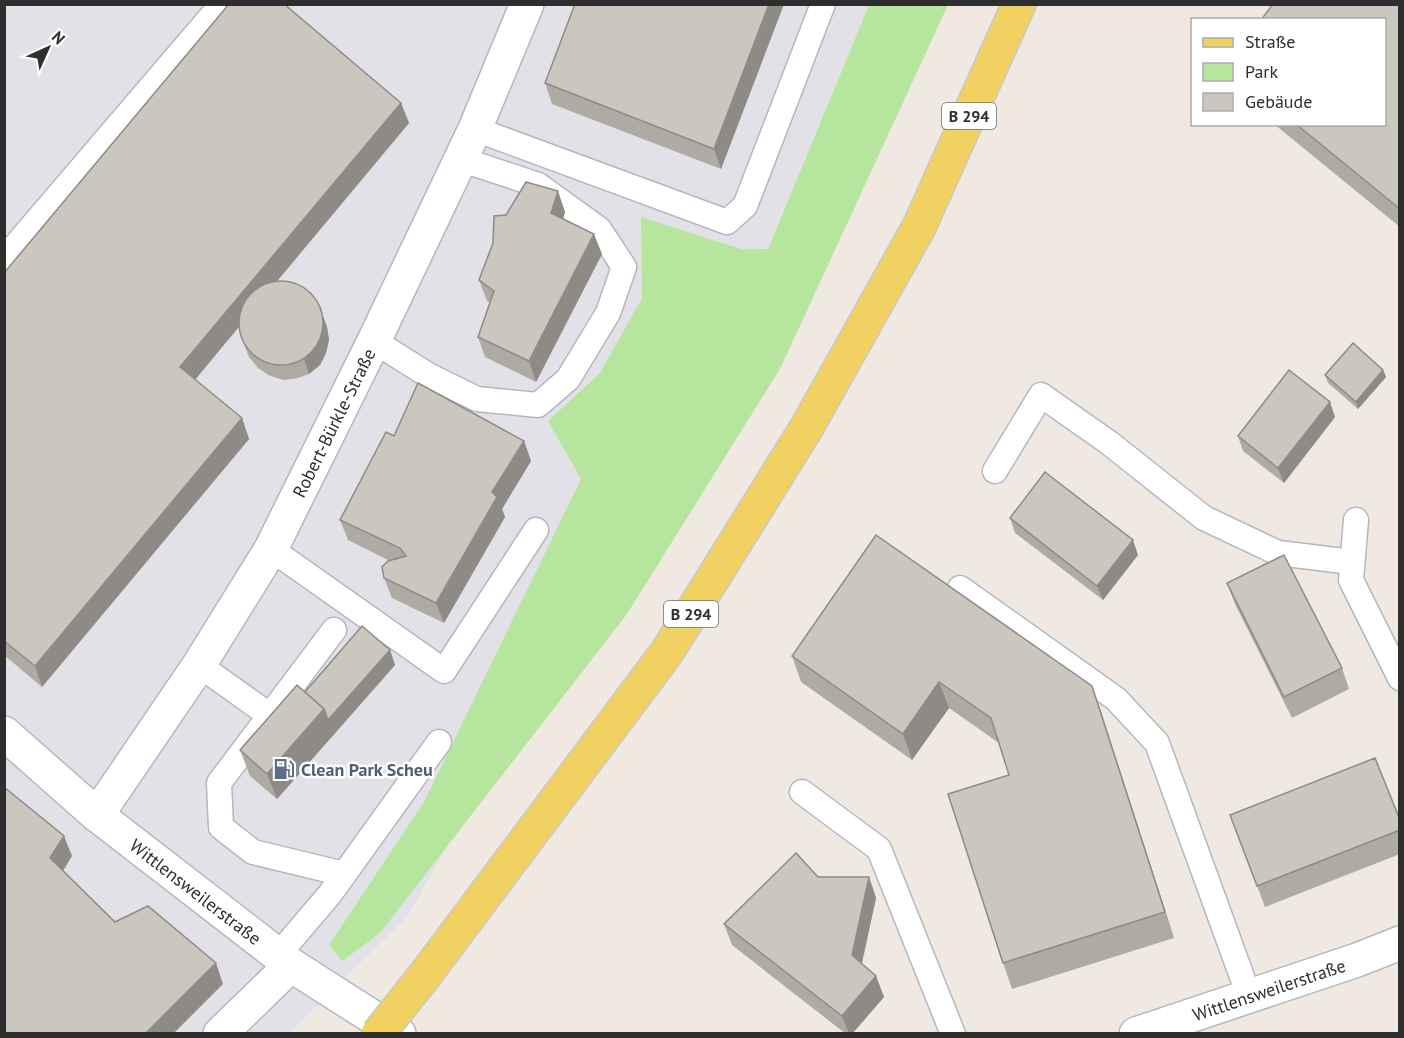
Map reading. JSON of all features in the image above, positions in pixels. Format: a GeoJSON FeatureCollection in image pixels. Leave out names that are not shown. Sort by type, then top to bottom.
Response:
{"type":"FeatureCollection","features":[{"type":"Feature","properties":{"kind":"main road","name":"B 294"},"geometry":{"type":"LineString","coordinates":[[378,1034],[668,652],[795,447],[919,227],[1019,4]]}},
{"type":"Feature","properties":{"kind":"street","name":"Robert-Bürkle-Straße"},"geometry":{"type":"LineString","coordinates":[[97,815],[200,665],[271,549],[475,129],[527,4]]}},
{"type":"Feature","properties":{"kind":"street","name":"Wittlensweilerstraße"},"geometry":{"type":"LineString","coordinates":[[4,733],[97,815],[285,960],[399,1034]]}},
{"type":"Feature","properties":{"kind":"street","name":"Wittlensweilerstraße"},"geometry":{"type":"LineString","coordinates":[[1136,1034],[1357,960],[1400,943]]}},
{"type":"Feature","properties":{"kind":"street"},"geometry":{"type":"LineString","coordinates":[[220,1034],[285,960]]}},
{"type":"Feature","properties":{"kind":"lane"},"geometry":{"type":"LineString","coordinates":[[4,259],[222,4]]}},
{"type":"Feature","properties":{"kind":"lane"},"geometry":{"type":"LineString","coordinates":[[475,129],[727,222],[745,206],[823,4]]}},
{"type":"Feature","properties":{"kind":"lane"},"geometry":{"type":"LineString","coordinates":[[374,341],[428,375],[477,399],[538,405],[568,379],[608,313],[624,267],[599,229],[538,185],[460,159]]}},
{"type":"Feature","properties":{"kind":"lane"},"geometry":{"type":"LineString","coordinates":[[995,471],[1041,395],[1108,442],[1204,518],[1278,553],[1352,562]]}},
{"type":"Feature","properties":{"kind":"lane"},"geometry":{"type":"LineString","coordinates":[[1356,520],[1351,580],[1400,678]]}},
{"type":"Feature","properties":{"kind":"lane"},"geometry":{"type":"LineString","coordinates":[[271,549],[444,671],[536,530]]}},
{"type":"Feature","properties":{"kind":"lane"},"geometry":{"type":"LineString","coordinates":[[960,588],[1116,699],[1157,743],[1249,996]]}},
{"type":"Feature","properties":{"kind":"lane"},"geometry":{"type":"LineString","coordinates":[[334,630],[219,783],[221,827],[253,852],[344,874]]}},
{"type":"Feature","properties":{"kind":"lane"},"geometry":{"type":"LineString","coordinates":[[200,665],[269,715]]}},
{"type":"Feature","properties":{"kind":"lane"},"geometry":{"type":"LineString","coordinates":[[285,960],[439,742]]}},
{"type":"Feature","properties":{"kind":"lane"},"geometry":{"type":"LineString","coordinates":[[802,792],[879,849],[953,1034]]}},
{"type":"Feature","properties":{"kind":"shaded area"},"geometry":{"type":"Polygon","coordinates":[[[5,5],[869,5],[733,333],[408,916],[289,1033],[5,1034],[5,5]]]}},
{"type":"Feature","properties":{"kind":"green space"},"geometry":{"type":"Polygon","coordinates":[[[869,5],[948,5],[780,369],[627,614],[380,933],[342,961],[329,945],[424,802],[581,479],[548,421],[600,373],[642,298],[641,217],[741,249],[768,249],[869,5]]]}},
{"type":"Feature","properties":{"kind":"building"},"geometry":{"type":"Polygon","coordinates":[[[229,4],[284,4],[401,103],[180,367],[242,418],[35,666],[4,641],[4,273],[229,4]]]}},
{"type":"Feature","properties":{"kind":"building"},"geometry":{"type":"Polygon","coordinates":[[[575,4],[769,4],[714,149],[545,83],[575,4]]]}},
{"type":"Feature","properties":{"kind":"building"},"geometry":{"type":"Polygon","coordinates":[[[1273,4],[1400,4],[1400,209],[1298,126],[1386,126],[1386,18],[1262,18],[1273,4]]]}},
{"type":"Feature","properties":{"kind":"building"},"geometry":{"type":"Polygon","coordinates":[[[526,182],[558,191],[551,213],[594,234],[529,361],[478,337],[494,291],[479,280],[493,243],[494,216],[506,215],[526,182]]]}},
{"type":"Feature","properties":{"kind":"building"},"geometry":{"type":"Polygon","coordinates":[[[281,281],[297,284],[311,293],[320,307],[323,323],[320,339],[311,353],[297,362],[281,365],[265,362],[251,353],[242,339],[239,323],[242,307],[251,293],[265,284],[281,281]]]}},
{"type":"Feature","properties":{"kind":"building"},"geometry":{"type":"Polygon","coordinates":[[[1353,343],[1383,370],[1356,402],[1325,375],[1353,343]]]}},
{"type":"Feature","properties":{"kind":"building"},"geometry":{"type":"Polygon","coordinates":[[[1289,370],[1330,402],[1278,468],[1238,436],[1289,370]]]}},
{"type":"Feature","properties":{"kind":"building"},"geometry":{"type":"Polygon","coordinates":[[[418,383],[524,441],[492,492],[497,497],[436,603],[384,578],[382,567],[388,561],[406,556],[400,548],[340,520],[386,432],[394,436],[418,383]]]}},
{"type":"Feature","properties":{"kind":"building"},"geometry":{"type":"Polygon","coordinates":[[[1045,472],[1133,540],[1097,586],[1010,518],[1045,472]]]}},
{"type":"Feature","properties":{"kind":"building"},"geometry":{"type":"Polygon","coordinates":[[[876,535],[1092,686],[1165,912],[1003,963],[948,794],[1009,775],[991,718],[939,682],[903,734],[792,656],[876,535]]]}},
{"type":"Feature","properties":{"kind":"building"},"geometry":{"type":"Polygon","coordinates":[[[1284,555],[1342,668],[1284,697],[1227,583],[1284,555]]]}},
{"type":"Feature","properties":{"kind":"building"},"geometry":{"type":"Polygon","coordinates":[[[362,626],[390,650],[328,720],[324,709],[305,692],[362,626]]]}},
{"type":"Feature","properties":{"kind":"building"},"geometry":{"type":"Polygon","coordinates":[[[297,685],[324,709],[267,774],[240,750],[297,685]]]}},
{"type":"Feature","properties":{"kind":"building"},"geometry":{"type":"Polygon","coordinates":[[[1375,758],[1400,820],[1400,830],[1257,886],[1230,815],[1375,758]]]}},
{"type":"Feature","properties":{"kind":"building"},"geometry":{"type":"Polygon","coordinates":[[[4,787],[64,836],[50,858],[115,922],[148,906],[216,963],[145,1034],[4,1034],[4,787]]]}},
{"type":"Feature","properties":{"kind":"building"},"geometry":{"type":"Polygon","coordinates":[[[796,853],[818,877],[869,877],[852,955],[876,976],[842,1016],[724,924],[796,853]]]}},
{"type":"Feature","properties":{"kind":"place","name":"Clean Park Scheu"},"geometry":{"type":"Point","coordinates":[284,769]}}]}
